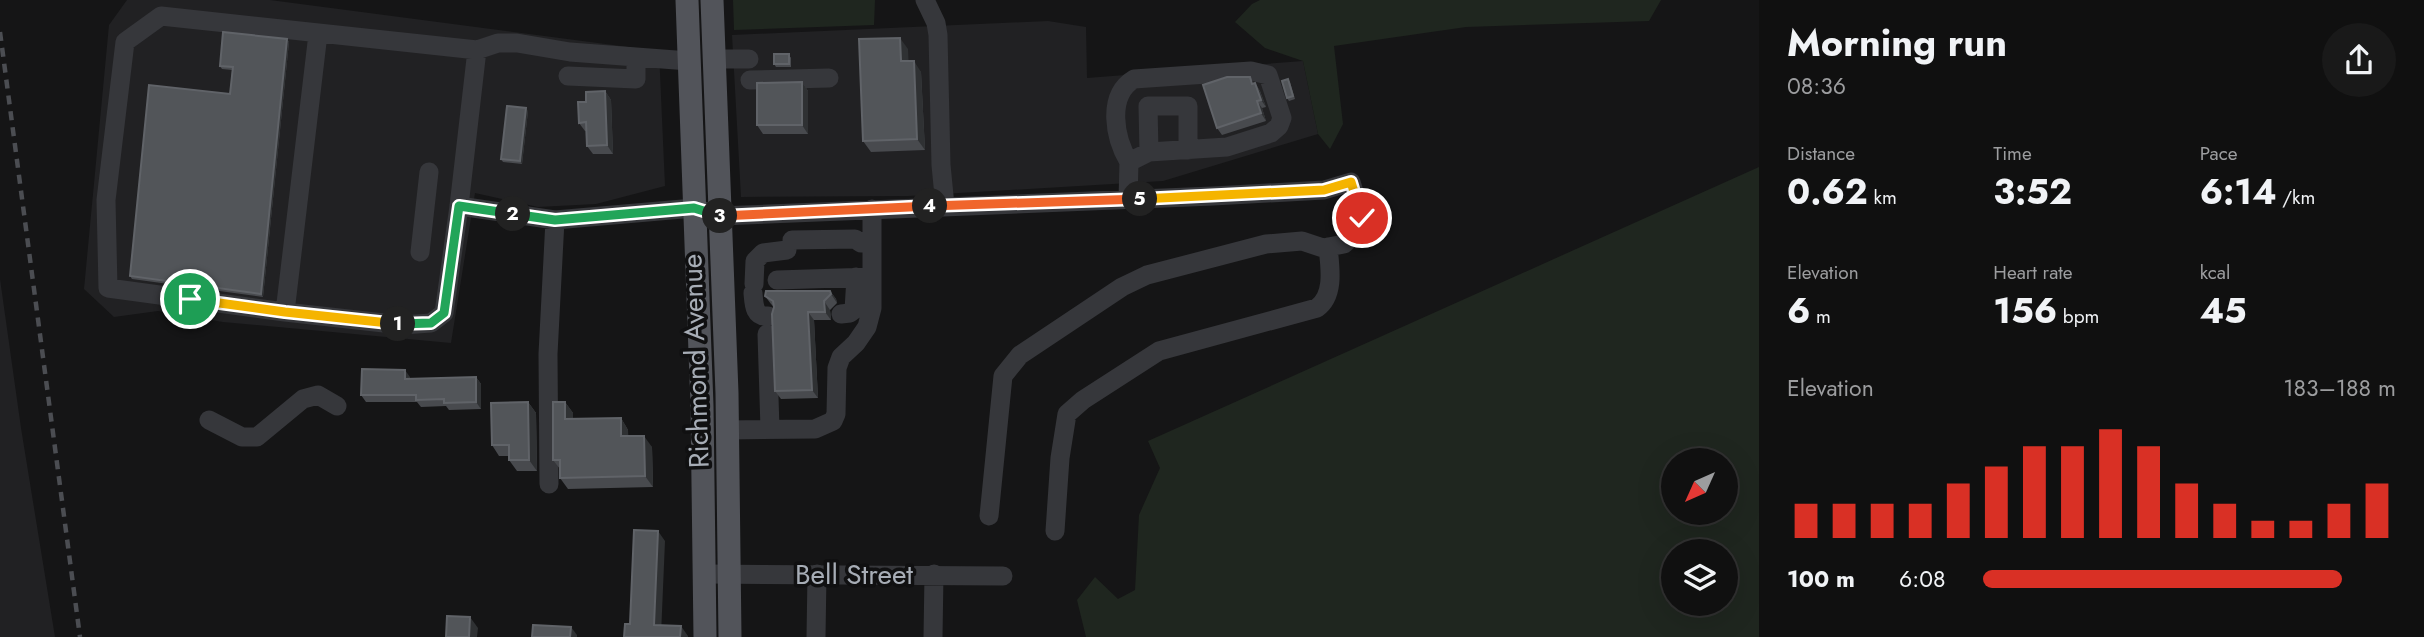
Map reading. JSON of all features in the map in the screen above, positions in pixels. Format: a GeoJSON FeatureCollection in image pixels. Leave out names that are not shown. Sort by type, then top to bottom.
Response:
{"type":"FeatureCollection","features":[{"type":"Feature","properties":{"kind":"main road","name":"Richmond Avenue"},"geometry":{"type":"LineString","coordinates":[[687,0],[705,637]]}},
{"type":"Feature","properties":{"kind":"main road","name":"Richmond Avenue"},"geometry":{"type":"LineString","coordinates":[[712,0],[728,430],[730,637]]}},
{"type":"Feature","properties":{"kind":"street"},"geometry":{"type":"LineString","coordinates":[[925,0],[938,34],[941,165],[945,206]]}},
{"type":"Feature","properties":{"kind":"street"},"geometry":{"type":"LineString","coordinates":[[477,50],[444,313],[431,323],[402,325],[108,288],[106,200],[125,42],[161,16],[477,50],[498,43],[517,43],[570,52],[689,61]]}},
{"type":"Feature","properties":{"kind":"street"},"geometry":{"type":"LineString","coordinates":[[285,312],[318,34]]}},
{"type":"Feature","properties":{"kind":"street"},"geometry":{"type":"LineString","coordinates":[[568,76],[636,79],[636,57]]}},
{"type":"Feature","properties":{"kind":"street"},"geometry":{"type":"LineString","coordinates":[[715,59],[749,59]]}},
{"type":"Feature","properties":{"kind":"street"},"geometry":{"type":"LineString","coordinates":[[1128,200],[1129,162],[1118,144],[1118,95],[1124,85],[1134,79],[1251,71],[1268,75],[1282,118],[1279,126],[1271,133],[1227,147],[1149,152],[1129,162]]}},
{"type":"Feature","properties":{"kind":"street"},"geometry":{"type":"LineString","coordinates":[[750,80],[829,78]]}},
{"type":"Feature","properties":{"kind":"street"},"geometry":{"type":"LineString","coordinates":[[1149,152],[1148,106],[1188,106],[1188,150]]}},
{"type":"Feature","properties":{"kind":"street"},"geometry":{"type":"LineString","coordinates":[[420,252],[429,172]]}},
{"type":"Feature","properties":{"kind":"street"},"geometry":{"type":"LineString","coordinates":[[459,206],[555,220],[694,208],[720,216],[1324,190],[1351,182],[1362,218],[1358,231],[1344,244],[1324,248],[1302,241],[1266,244],[1147,275],[1122,287],[1020,355],[1003,376],[989,516]]}},
{"type":"Feature","properties":{"kind":"street"},"geometry":{"type":"LineString","coordinates":[[841,314],[854,310],[864,277],[872,209]]}},
{"type":"Feature","properties":{"kind":"street"},"geometry":{"type":"LineString","coordinates":[[549,484],[548,354],[555,220]]}},
{"type":"Feature","properties":{"kind":"street"},"geometry":{"type":"LineString","coordinates":[[770,429],[768,325],[754,307],[755,261],[763,253],[790,245],[855,239],[866,243]]}},
{"type":"Feature","properties":{"kind":"street"},"geometry":{"type":"LineString","coordinates":[[1055,531],[1060,458],[1067,414],[1083,400],[1159,351],[1317,308],[1324,302],[1329,288],[1328,247]]}},
{"type":"Feature","properties":{"kind":"street"},"geometry":{"type":"LineString","coordinates":[[777,280],[864,277]]}},
{"type":"Feature","properties":{"kind":"street"},"geometry":{"type":"LineString","coordinates":[[728,430],[815,429],[833,421],[836,414],[837,368],[841,357],[856,343],[867,327],[872,308],[864,277]]}},
{"type":"Feature","properties":{"kind":"street"},"geometry":{"type":"LineString","coordinates":[[209,420],[242,437],[257,437],[303,399],[318,395],[337,406]]}},
{"type":"Feature","properties":{"kind":"street","name":"Bell Street"},"geometry":{"type":"LineString","coordinates":[[705,573],[1003,576]]}},
{"type":"Feature","properties":{"kind":"street"},"geometry":{"type":"LineString","coordinates":[[816,637],[817,574]]}},
{"type":"Feature","properties":{"kind":"street"},"geometry":{"type":"LineString","coordinates":[[933,637],[934,574]]}},
{"type":"Feature","properties":{"kind":"shaded area"},"geometry":{"type":"Polygon","coordinates":[[[127,0],[270,0],[659,51],[665,186],[596,204],[538,207],[475,193],[451,343],[223,322],[158,311],[114,317],[84,289],[109,25],[127,0]]]}},
{"type":"Feature","properties":{"kind":"shaded area"},"geometry":{"type":"Polygon","coordinates":[[[733,0],[875,0],[874,25],[734,30],[733,0]]]}},
{"type":"Feature","properties":{"kind":"shaded area"},"geometry":{"type":"Polygon","coordinates":[[[1260,0],[1661,0],[1649,21],[1466,27],[1334,46],[1343,124],[1330,149],[1318,134],[1303,61],[1265,48],[1235,22],[1252,4],[1260,0]]]}},
{"type":"Feature","properties":{"kind":"shaded area"},"geometry":{"type":"Polygon","coordinates":[[[1048,21],[1086,27],[1087,78],[1303,61],[1318,134],[1163,181],[908,196],[741,197],[732,35],[1048,21]]]}},
{"type":"Feature","properties":{"kind":"shaded area"},"geometry":{"type":"Polygon","coordinates":[[[1759,167],[1759,637],[1086,637],[1077,600],[1095,577],[1118,599],[1135,590],[1139,515],[1160,468],[1148,441],[1759,167]]]}},
{"type":"Feature","properties":{"kind":"shaded area"},"geometry":{"type":"Polygon","coordinates":[[[0,279],[21,428],[55,637],[0,637],[0,279]]]}},
{"type":"Feature","properties":{"kind":"building"},"geometry":{"type":"Polygon","coordinates":[[[223,32],[287,39],[261,294],[130,276],[149,85],[230,94],[233,67],[220,66],[223,32]]]}},
{"type":"Feature","properties":{"kind":"building"},"geometry":{"type":"Polygon","coordinates":[[[900,38],[901,61],[914,61],[917,139],[863,141],[859,39],[900,38]]]}},
{"type":"Feature","properties":{"kind":"building"},"geometry":{"type":"Polygon","coordinates":[[[774,54],[789,54],[789,64],[774,64],[774,54]]]}},
{"type":"Feature","properties":{"kind":"building"},"geometry":{"type":"Polygon","coordinates":[[[1227,77],[1250,77],[1261,100],[1257,101],[1261,113],[1217,128],[1203,85],[1227,77]]]}},
{"type":"Feature","properties":{"kind":"building"},"geometry":{"type":"Polygon","coordinates":[[[1288,79],[1293,96],[1287,98],[1282,81],[1288,79]]]}},
{"type":"Feature","properties":{"kind":"building"},"geometry":{"type":"Polygon","coordinates":[[[802,82],[802,125],[757,125],[757,83],[802,82]]]}},
{"type":"Feature","properties":{"kind":"building"},"geometry":{"type":"Polygon","coordinates":[[[605,91],[607,145],[587,146],[586,122],[579,123],[578,102],[586,102],[586,92],[605,91]]]}},
{"type":"Feature","properties":{"kind":"building"},"geometry":{"type":"Polygon","coordinates":[[[507,106],[526,108],[520,161],[501,159],[507,106]]]}},
{"type":"Feature","properties":{"kind":"building"},"geometry":{"type":"Polygon","coordinates":[[[766,291],[830,291],[831,294],[824,301],[825,312],[808,312],[812,390],[775,391],[774,307],[773,301],[765,296],[766,291]]]}},
{"type":"Feature","properties":{"kind":"building"},"geometry":{"type":"Polygon","coordinates":[[[362,369],[405,370],[405,379],[476,377],[476,402],[416,400],[416,395],[361,395],[362,369]]]}},
{"type":"Feature","properties":{"kind":"building"},"geometry":{"type":"Polygon","coordinates":[[[528,402],[529,460],[509,460],[509,445],[492,445],[491,403],[528,402]]]}},
{"type":"Feature","properties":{"kind":"building"},"geometry":{"type":"Polygon","coordinates":[[[553,402],[565,402],[565,419],[621,418],[621,436],[644,436],[645,476],[560,478],[560,460],[553,460],[553,402]]]}},
{"type":"Feature","properties":{"kind":"building"},"geometry":{"type":"Polygon","coordinates":[[[634,530],[658,531],[654,625],[681,626],[680,637],[624,637],[625,624],[630,624],[634,530]]]}},
{"type":"Feature","properties":{"kind":"building"},"geometry":{"type":"Polygon","coordinates":[[[447,616],[470,617],[469,637],[446,637],[447,616]]]}},
{"type":"Feature","properties":{"kind":"building"},"geometry":{"type":"Polygon","coordinates":[[[533,625],[571,627],[570,637],[532,637],[533,625]]]}},
{"type":"Feature","properties":{"kind":"railway"},"geometry":{"type":"LineString","coordinates":[[0,32],[80,637]]}},
{"type":"Feature","properties":{"kind":"route"},"geometry":{"type":"LineString","coordinates":[[190,299],[402,325],[431,323],[444,313],[459,206],[555,220],[694,208],[720,216],[1213,197],[1324,190],[1351,182],[1362,218]]}}]}
